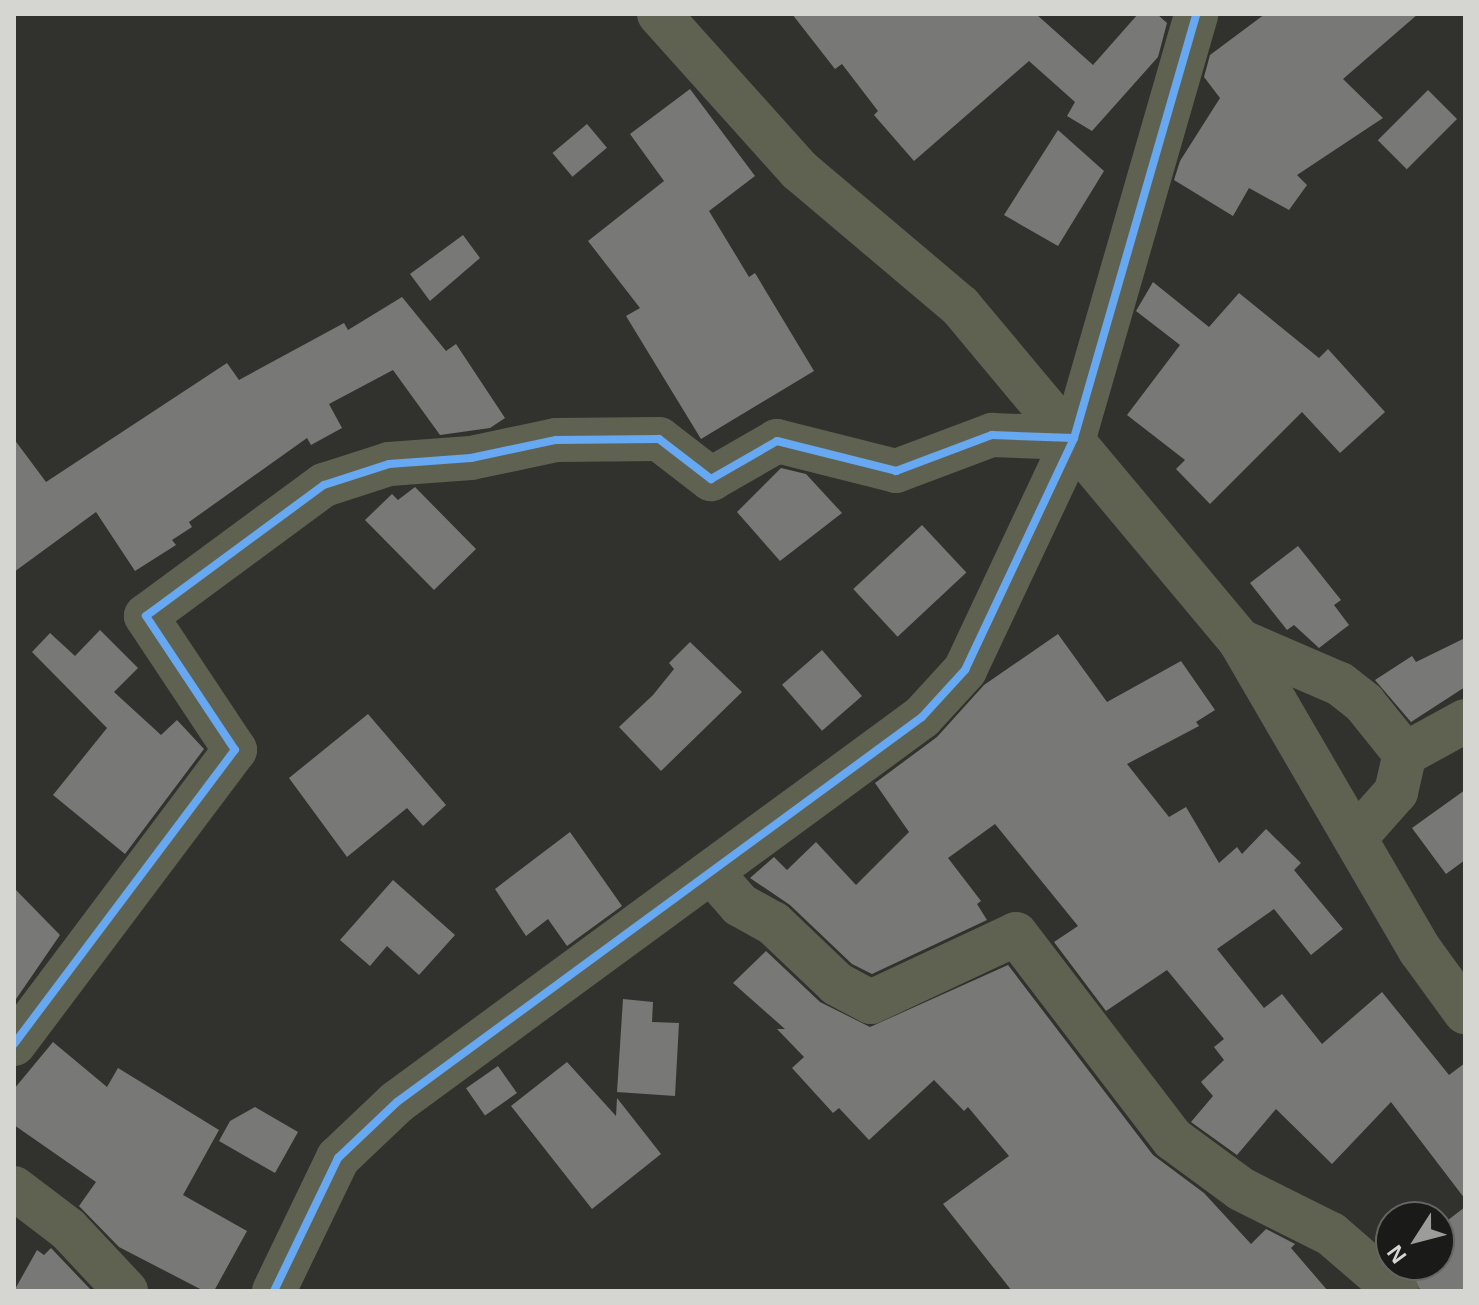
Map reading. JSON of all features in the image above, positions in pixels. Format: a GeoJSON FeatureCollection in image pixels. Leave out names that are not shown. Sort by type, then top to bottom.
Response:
{"type":"FeatureCollection","features":[{"type":"Feature","properties":{"kind":"street"},"geometry":{"type":"LineString","coordinates":[[659,14],[799,170],[960,306],[1074,438],[1240,641],[1420,950],[1465,1012]]}},
{"type":"Feature","properties":{"kind":"street"},"geometry":{"type":"LineString","coordinates":[[274,1291],[338,1158],[397,1102],[922,717],[965,670],[1074,438],[1196,14]]}},
{"type":"Feature","properties":{"kind":"street"},"geometry":{"type":"LineString","coordinates":[[14,1044],[235,750],[146,616],[324,485],[389,464],[471,458],[556,440],[659,439],[711,479],[777,441],[896,471],[992,435],[1074,438]]}},
{"type":"Feature","properties":{"kind":"street"},"geometry":{"type":"LineString","coordinates":[[1240,641],[1340,684],[1364,703],[1405,754]]}},
{"type":"Feature","properties":{"kind":"street"},"geometry":{"type":"LineString","coordinates":[[1355,838],[1396,792],[1405,754],[1465,721]]}},
{"type":"Feature","properties":{"kind":"street"},"geometry":{"type":"LineString","coordinates":[[711,872],[740,905],[773,923],[837,984],[871,1002],[1016,934],[1173,1139],[1241,1189],[1331,1234],[1397,1291]]}},
{"type":"Feature","properties":{"kind":"street"},"geometry":{"type":"LineString","coordinates":[[14,1188],[68,1229],[126,1291]]}},
{"type":"Feature","properties":{"kind":"building"},"geometry":{"type":"Polygon","coordinates":[[[792,14],[1036,14],[1093,65],[1138,14],[1157,14],[1167,23],[1158,57],[1092,131],[1067,116],[1075,102],[1029,61],[914,161],[874,115],[878,111],[842,64],[835,69],[792,14]]]}},
{"type":"Feature","properties":{"kind":"building"},"geometry":{"type":"Polygon","coordinates":[[[1265,14],[1418,14],[1343,79],[1383,118],[1297,175],[1307,185],[1289,210],[1249,188],[1233,216],[1174,180],[1180,161],[1220,98],[1204,77],[1210,55],[1265,14]]]}},
{"type":"Feature","properties":{"kind":"building"},"geometry":{"type":"Polygon","coordinates":[[[690,89],[755,176],[709,211],[749,277],[755,273],[814,371],[701,439],[626,316],[640,308],[588,241],[664,181],[630,134],[690,89]]]}},
{"type":"Feature","properties":{"kind":"building"},"geometry":{"type":"Polygon","coordinates":[[[1428,90],[1457,119],[1407,169],[1378,140],[1428,90]]]}},
{"type":"Feature","properties":{"kind":"building"},"geometry":{"type":"Polygon","coordinates":[[[587,124],[607,148],[572,177],[553,153],[587,124]]]}},
{"type":"Feature","properties":{"kind":"building"},"geometry":{"type":"Polygon","coordinates":[[[1058,130],[1104,171],[1058,246],[1004,215],[1058,130]]]}},
{"type":"Feature","properties":{"kind":"building"},"geometry":{"type":"Polygon","coordinates":[[[463,235],[480,258],[430,301],[410,274],[463,235]]]}},
{"type":"Feature","properties":{"kind":"building"},"geometry":{"type":"Polygon","coordinates":[[[1153,282],[1209,327],[1239,293],[1319,358],[1328,349],[1385,412],[1340,453],[1302,412],[1210,504],[1176,469],[1185,460],[1127,415],[1180,345],[1136,311],[1153,282]]]}},
{"type":"Feature","properties":{"kind":"building"},"geometry":{"type":"Polygon","coordinates":[[[402,297],[446,351],[456,344],[505,418],[490,428],[440,435],[393,370],[329,404],[342,428],[311,445],[307,438],[189,522],[192,527],[172,540],[176,545],[135,571],[96,512],[14,572],[14,439],[46,482],[227,363],[239,380],[344,323],[348,330],[402,297]]]}},
{"type":"Feature","properties":{"kind":"building"},"geometry":{"type":"Polygon","coordinates":[[[781,468],[806,474],[842,513],[780,561],[737,512],[781,468]]]}},
{"type":"Feature","properties":{"kind":"building"},"geometry":{"type":"Polygon","coordinates":[[[415,487],[476,549],[434,590],[365,520],[392,494],[398,500],[415,487]]]}},
{"type":"Feature","properties":{"kind":"building"},"geometry":{"type":"Polygon","coordinates":[[[922,525],[966,573],[898,637],[853,589],[922,525]]]}},
{"type":"Feature","properties":{"kind":"building"},"geometry":{"type":"Polygon","coordinates":[[[1298,546],[1341,600],[1334,605],[1349,625],[1319,648],[1294,625],[1287,630],[1250,583],[1298,546]]]}},
{"type":"Feature","properties":{"kind":"building"},"geometry":{"type":"Polygon","coordinates":[[[100,630],[138,668],[114,692],[161,735],[177,720],[204,749],[125,854],[53,795],[107,728],[32,652],[50,633],[75,656],[100,630]]]}},
{"type":"Feature","properties":{"kind":"building"},"geometry":{"type":"Polygon","coordinates":[[[1058,634],[1107,702],[1181,661],[1215,710],[1196,722],[1199,726],[1127,764],[1169,817],[1186,807],[1219,863],[1237,847],[1242,854],[1266,829],[1301,863],[1294,870],[1343,929],[1311,955],[1274,909],[1217,949],[1264,1008],[1282,994],[1322,1044],[1382,992],[1449,1075],[1465,1063],[1465,1199],[1391,1102],[1332,1164],[1276,1109],[1237,1155],[1191,1122],[1213,1096],[1201,1082],[1224,1060],[1214,1047],[1224,1039],[1167,970],[1106,1011],[1054,942],[1078,926],[995,824],[948,858],[981,901],[977,904],[987,920],[872,974],[852,964],[790,905],[750,878],[774,857],[787,870],[816,842],[856,885],[909,832],[875,783],[937,737],[984,685],[1058,634]]]}},
{"type":"Feature","properties":{"kind":"building"},"geometry":{"type":"Polygon","coordinates":[[[1465,638],[1465,687],[1411,722],[1375,680],[1412,656],[1416,662],[1465,638]]]}},
{"type":"Feature","properties":{"kind":"building"},"geometry":{"type":"Polygon","coordinates":[[[690,642],[742,692],[661,771],[619,727],[653,695],[674,669],[669,663],[690,642]]]}},
{"type":"Feature","properties":{"kind":"building"},"geometry":{"type":"Polygon","coordinates":[[[822,650],[862,696],[822,731],[782,685],[822,650]]]}},
{"type":"Feature","properties":{"kind":"building"},"geometry":{"type":"Polygon","coordinates":[[[368,714],[446,805],[423,826],[407,808],[347,857],[289,778],[368,714]]]}},
{"type":"Feature","properties":{"kind":"building"},"geometry":{"type":"Polygon","coordinates":[[[1465,790],[1465,860],[1446,874],[1412,828],[1465,790]]]}},
{"type":"Feature","properties":{"kind":"building"},"geometry":{"type":"Polygon","coordinates":[[[570,832],[622,906],[567,946],[548,919],[526,936],[495,889],[570,832]]]}},
{"type":"Feature","properties":{"kind":"building"},"geometry":{"type":"Polygon","coordinates":[[[393,880],[455,935],[419,975],[387,946],[370,966],[340,940],[393,880]]]}},
{"type":"Feature","properties":{"kind":"building"},"geometry":{"type":"Polygon","coordinates":[[[14,888],[60,935],[14,1002],[14,888]]]}},
{"type":"Feature","properties":{"kind":"building"},"geometry":{"type":"Polygon","coordinates":[[[766,951],[820,1002],[870,1027],[1008,965],[1153,1155],[1204,1193],[1251,1244],[1266,1229],[1295,1244],[1291,1248],[1328,1291],[1012,1291],[943,1204],[1009,1156],[968,1107],[964,1111],[934,1080],[869,1140],[839,1108],[833,1113],[792,1068],[804,1057],[777,1029],[785,1029],[733,983],[766,951]]]}},
{"type":"Feature","properties":{"kind":"building"},"geometry":{"type":"Polygon","coordinates":[[[623,999],[653,1002],[652,1022],[679,1023],[675,1096],[617,1092],[623,999]]]}},
{"type":"Feature","properties":{"kind":"building"},"geometry":{"type":"Polygon","coordinates":[[[53,1042],[107,1087],[118,1068],[219,1130],[183,1195],[247,1231],[214,1291],[204,1291],[119,1247],[79,1206],[96,1182],[14,1125],[14,1089],[53,1042]]]}},
{"type":"Feature","properties":{"kind":"building"},"geometry":{"type":"Polygon","coordinates":[[[567,1062],[616,1116],[617,1098],[661,1154],[592,1209],[511,1106],[567,1062]]]}},
{"type":"Feature","properties":{"kind":"building"},"geometry":{"type":"Polygon","coordinates":[[[498,1066],[517,1093],[485,1115],[466,1088],[498,1066]]]}},
{"type":"Feature","properties":{"kind":"building"},"geometry":{"type":"Polygon","coordinates":[[[255,1107],[298,1132],[275,1173],[219,1141],[230,1121],[255,1107]]]}},
{"type":"Feature","properties":{"kind":"building"},"geometry":{"type":"Polygon","coordinates":[[[1465,1207],[1465,1291],[1421,1291],[1415,1281],[1455,1281],[1455,1215],[1465,1207]]]}},
{"type":"Feature","properties":{"kind":"building"},"geometry":{"type":"Polygon","coordinates":[[[51,1248],[90,1291],[14,1291],[37,1250],[44,1255],[51,1248]]]}},
{"type":"Feature","properties":{"kind":"cycle path"},"geometry":{"type":"LineString","coordinates":[[274,1291],[338,1158],[397,1102],[922,717],[965,670],[1074,438],[1196,14]]}},
{"type":"Feature","properties":{"kind":"cycle path"},"geometry":{"type":"LineString","coordinates":[[14,1044],[235,750],[146,616],[324,485],[389,464],[471,458],[556,440],[659,439],[711,479],[777,441],[896,471],[992,435],[1074,438]]}}]}
